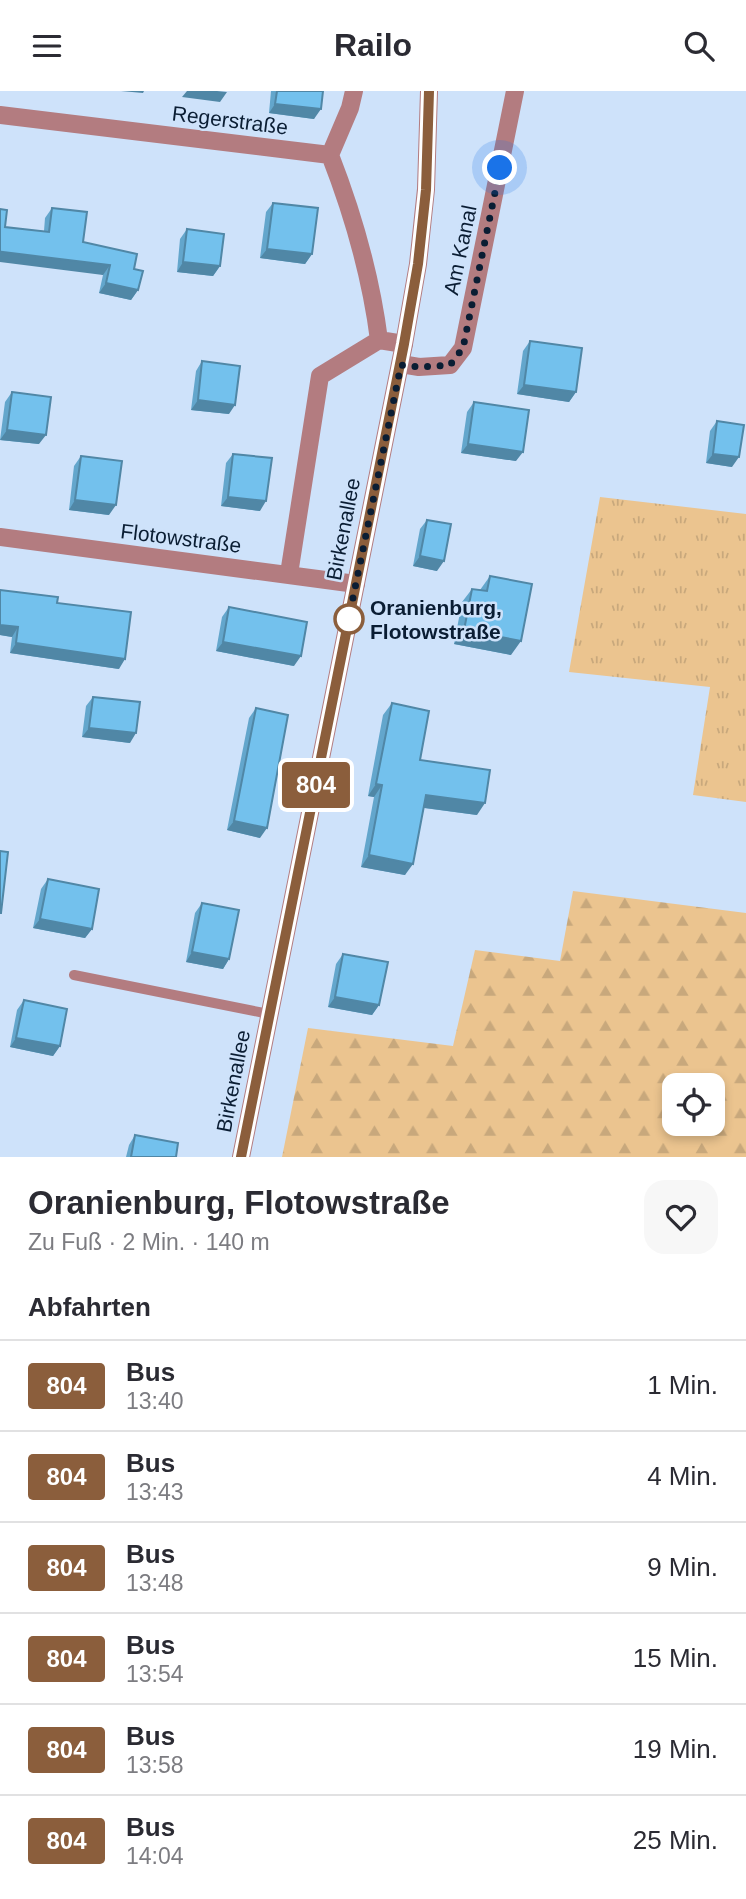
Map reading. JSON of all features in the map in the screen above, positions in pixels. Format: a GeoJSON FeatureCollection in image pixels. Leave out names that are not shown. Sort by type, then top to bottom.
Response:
{"type":"FeatureCollection","features":[{"type":"Feature","properties":{"kind":"street"},"geometry":{"type":"LineString","coordinates":[[354,91],[350,108],[330,155],[347,199],[379,339]]}},
{"type":"Feature","properties":{"kind":"street","name":"Birkenallee"},"geometry":{"type":"LineString","coordinates":[[241,1157],[401,365],[418,264],[426,190],[429,91]]}},
{"type":"Feature","properties":{"kind":"street","name":"Am Kanal"},"geometry":{"type":"LineString","coordinates":[[401,365],[450,365],[463,348],[516,91]]}},
{"type":"Feature","properties":{"kind":"street","name":"Regerstraße"},"geometry":{"type":"LineString","coordinates":[[0,115],[330,155]]}},
{"type":"Feature","properties":{"kind":"street"},"geometry":{"type":"LineString","coordinates":[[289,575],[320,376],[379,339],[404,344]]}},
{"type":"Feature","properties":{"kind":"street","name":"Flotowstraße"},"geometry":{"type":"LineString","coordinates":[[0,537],[356,584]]}},
{"type":"Feature","properties":{"kind":"lane","name":"Birkenallee"},"geometry":{"type":"LineString","coordinates":[[74,975],[269,1014]]}},
{"type":"Feature","properties":{"kind":"green space"},"geometry":{"type":"Polygon","coordinates":[[[600,497],[746,514],[746,802],[693,795],[710,687],[569,672],[600,497]]]}},
{"type":"Feature","properties":{"kind":"green space"},"geometry":{"type":"Polygon","coordinates":[[[573,891],[746,913],[746,1157],[282,1157],[308,1028],[453,1046],[475,950],[560,961],[573,891]]]}},
{"type":"Feature","properties":{"kind":"building"},"geometry":{"type":"Polygon","coordinates":[[[277,91],[323,91],[321,109],[275,104],[277,91]]]}},
{"type":"Feature","properties":{"kind":"building"},"geometry":{"type":"Polygon","coordinates":[[[273,203],[318,208],[312,254],[267,249],[273,203]]]}},
{"type":"Feature","properties":{"kind":"building"},"geometry":{"type":"Polygon","coordinates":[[[52,208],[87,212],[83,242],[137,254],[134,269],[143,271],[138,290],[106,283],[110,265],[2,252],[0,254],[0,209],[7,210],[5,227],[49,232],[52,208]]]}},
{"type":"Feature","properties":{"kind":"building"},"geometry":{"type":"Polygon","coordinates":[[[187,229],[224,234],[220,266],[183,262],[187,229]]]}},
{"type":"Feature","properties":{"kind":"building"},"geometry":{"type":"Polygon","coordinates":[[[530,341],[582,348],[576,392],[524,385],[530,341]]]}},
{"type":"Feature","properties":{"kind":"building"},"geometry":{"type":"Polygon","coordinates":[[[202,361],[240,366],[235,405],[198,400],[202,361]]]}},
{"type":"Feature","properties":{"kind":"building"},"geometry":{"type":"Polygon","coordinates":[[[12,392],[51,397],[46,435],[7,430],[12,392]]]}},
{"type":"Feature","properties":{"kind":"building"},"geometry":{"type":"Polygon","coordinates":[[[474,402],[529,410],[523,452],[468,444],[474,402]]]}},
{"type":"Feature","properties":{"kind":"building"},"geometry":{"type":"Polygon","coordinates":[[[717,421],[744,425],[739,457],[713,454],[717,421]]]}},
{"type":"Feature","properties":{"kind":"building"},"geometry":{"type":"Polygon","coordinates":[[[233,454],[272,458],[266,501],[228,497],[233,454]]]}},
{"type":"Feature","properties":{"kind":"building"},"geometry":{"type":"Polygon","coordinates":[[[81,456],[122,461],[116,505],[75,500],[81,456]]]}},
{"type":"Feature","properties":{"kind":"building"},"geometry":{"type":"Polygon","coordinates":[[[427,520],[451,524],[444,561],[420,556],[427,520]]]}},
{"type":"Feature","properties":{"kind":"building"},"geometry":{"type":"Polygon","coordinates":[[[490,576],[532,584],[521,641],[464,630],[472,589],[487,591],[490,576]]]}},
{"type":"Feature","properties":{"kind":"building"},"geometry":{"type":"Polygon","coordinates":[[[0,590],[58,597],[57,603],[131,612],[125,659],[16,643],[18,627],[0,625],[0,590]]]}},
{"type":"Feature","properties":{"kind":"building"},"geometry":{"type":"Polygon","coordinates":[[[229,607],[307,622],[301,656],[223,642],[229,607]]]}},
{"type":"Feature","properties":{"kind":"building"},"geometry":{"type":"Polygon","coordinates":[[[93,697],[140,702],[136,733],[89,728],[93,697]]]}},
{"type":"Feature","properties":{"kind":"building"},"geometry":{"type":"Polygon","coordinates":[[[392,703],[429,711],[420,760],[490,770],[485,803],[426,795],[413,864],[369,855],[382,785],[376,784],[392,703]]]}},
{"type":"Feature","properties":{"kind":"building"},"geometry":{"type":"Polygon","coordinates":[[[256,708],[288,715],[267,828],[234,821],[256,708]]]}},
{"type":"Feature","properties":{"kind":"building"},"geometry":{"type":"Polygon","coordinates":[[[0,851],[8,852],[1,913],[0,913],[0,851]]]}},
{"type":"Feature","properties":{"kind":"building"},"geometry":{"type":"Polygon","coordinates":[[[48,879],[99,889],[92,929],[40,919],[48,879]]]}},
{"type":"Feature","properties":{"kind":"building"},"geometry":{"type":"Polygon","coordinates":[[[202,903],[239,910],[229,959],[192,952],[202,903]]]}},
{"type":"Feature","properties":{"kind":"building"},"geometry":{"type":"Polygon","coordinates":[[[343,954],[388,962],[379,1005],[335,997],[343,954]]]}},
{"type":"Feature","properties":{"kind":"building"},"geometry":{"type":"Polygon","coordinates":[[[24,1000],[67,1009],[60,1046],[16,1038],[24,1000]]]}},
{"type":"Feature","properties":{"kind":"building"},"geometry":{"type":"Polygon","coordinates":[[[135,1135],[178,1143],[176,1157],[131,1157],[135,1135]]]}},
{"type":"Feature","properties":{"kind":"bus line","name":"804"},"geometry":{"type":"LineString","coordinates":[[241,1157],[404,344],[418,264],[426,190],[429,91]]}},
{"type":"Feature","properties":{"kind":"place","name":"Oranienburg, Flotowstraße"},"geometry":{"type":"Point","coordinates":[349,619]}},
{"type":"Feature","properties":{"kind":"route"},"geometry":{"type":"LineString","coordinates":[[349,619],[347,627],[380,456],[401,365],[450,365],[463,348],[500,168]]}}]}
